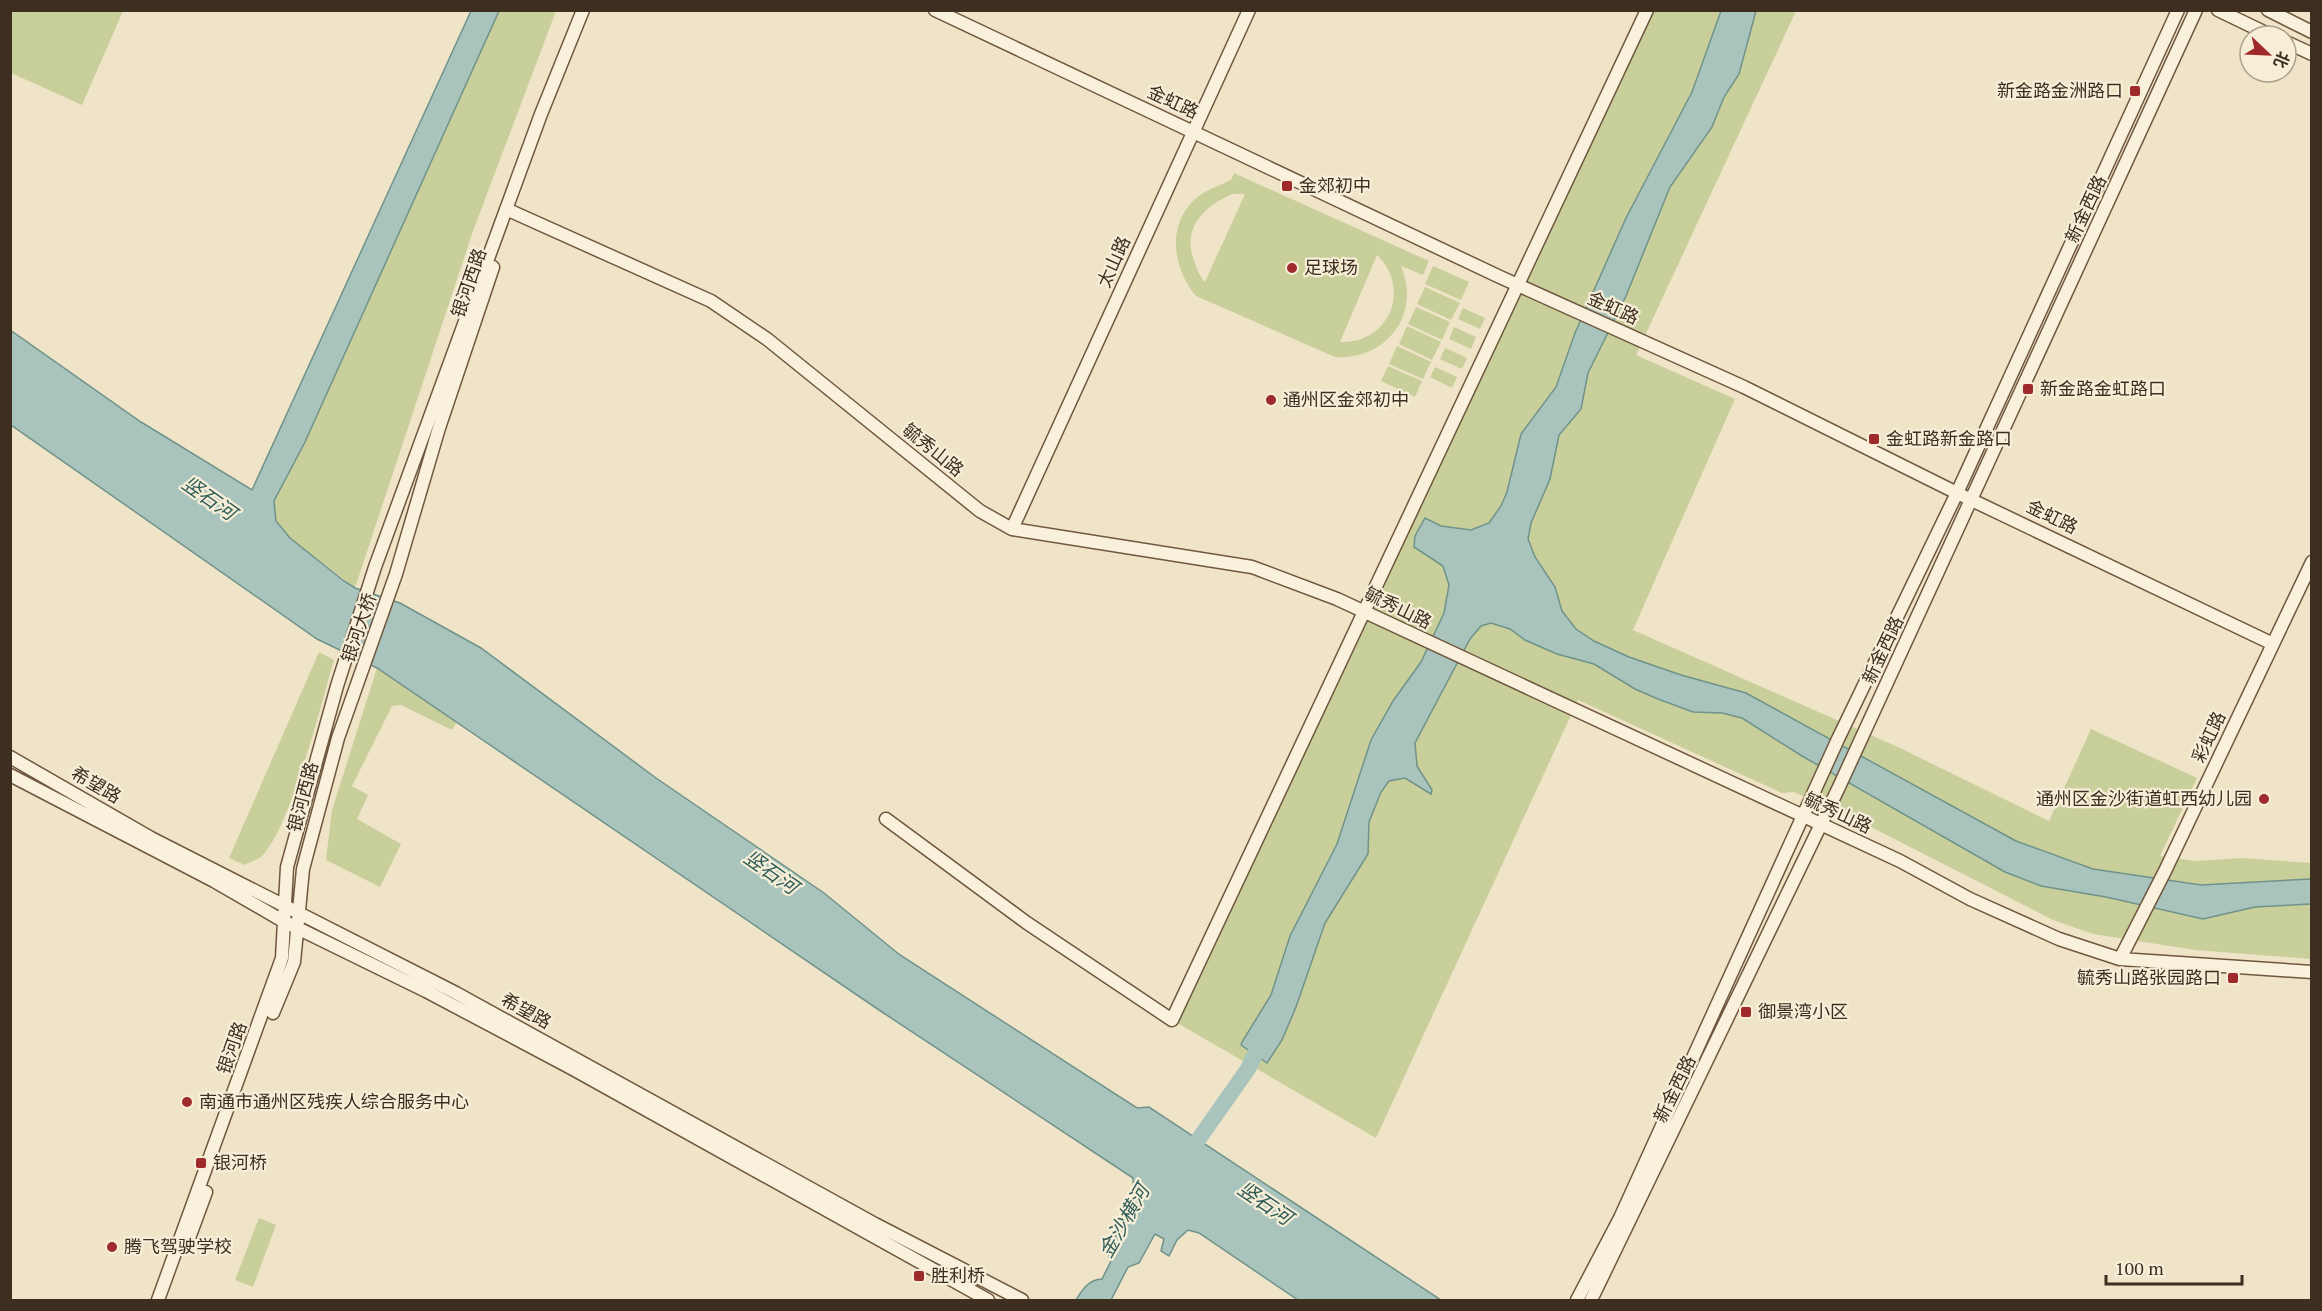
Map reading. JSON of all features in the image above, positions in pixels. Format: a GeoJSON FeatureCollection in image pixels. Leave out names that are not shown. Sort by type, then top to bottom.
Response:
{"type":"FeatureCollection","features":[{"type":"Feature","properties":{"kind":"main road","name":"银河西路"},"geometry":{"type":"LineString","coordinates":[[375,567],[583,10]]}},
{"type":"Feature","properties":{"kind":"main road","name":"银河西路"},"geometry":{"type":"LineString","coordinates":[[396,574],[439,428],[509,211],[592,10]]}},
{"type":"Feature","properties":{"kind":"main road","name":"金虹路"},"geometry":{"type":"LineString","coordinates":[[935,10],[1519,285],[1744,387],[1957,493],[2273,644]]}},
{"type":"Feature","properties":{"kind":"main road","name":"太山路"},"geometry":{"type":"LineString","coordinates":[[1012,529],[1249,10]]}},
{"type":"Feature","properties":{"kind":"main road"},"geometry":{"type":"LineString","coordinates":[[886,819],[1027,923],[1172,1020],[1366,612],[1647,10]]}},
{"type":"Feature","properties":{"kind":"main road","name":"新金西路"},"geometry":{"type":"LineString","coordinates":[[1577,1300],[1620,1218],[1838,739],[1957,493],[2178,10]]}},
{"type":"Feature","properties":{"kind":"main road","name":"新金西路"},"geometry":{"type":"LineString","coordinates":[[1591,1300],[1821,826],[2196,10]]}},
{"type":"Feature","properties":{"kind":"main road"},"geometry":{"type":"LineString","coordinates":[[2218,10],[2247,24]]}},
{"type":"Feature","properties":{"kind":"main road"},"geometry":{"type":"LineString","coordinates":[[2268,10],[2312,32]]}},
{"type":"Feature","properties":{"kind":"main road"},"geometry":{"type":"LineString","coordinates":[[2298,48],[2312,54]]}},
{"type":"Feature","properties":{"kind":"main road","name":"毓秀山路"},"geometry":{"type":"LineString","coordinates":[[509,211],[711,301],[767,339],[980,511],[1012,529],[1252,567],[1366,612],[1900,861],[1970,899],[2059,939],[2120,959],[2312,972]]}},
{"type":"Feature","properties":{"kind":"main road","name":"彩虹路"},"geometry":{"type":"LineString","coordinates":[[2120,959],[2165,871],[2312,562]]}},
{"type":"Feature","properties":{"kind":"main road","name":"银河大桥"},"geometry":{"type":"LineString","coordinates":[[337,686],[375,567]]}},
{"type":"Feature","properties":{"kind":"main road","name":"银河大桥"},"geometry":{"type":"LineString","coordinates":[[356,693],[396,574]]}},
{"type":"Feature","properties":{"kind":"main road","name":"银河西路"},"geometry":{"type":"LineString","coordinates":[[283,904],[287,867],[337,686]]}},
{"type":"Feature","properties":{"kind":"main road","name":"银河西路"},"geometry":{"type":"LineString","coordinates":[[299,914],[303,869],[338,738],[356,693]]}},
{"type":"Feature","properties":{"kind":"main road","name":"希望路"},"geometry":{"type":"LineString","coordinates":[[10,757],[151,838],[456,993],[865,1218],[1022,1300]]}},
{"type":"Feature","properties":{"kind":"main road","name":"希望路"},"geometry":{"type":"LineString","coordinates":[[10,775],[214,881],[283,921],[426,991],[573,1069],[988,1300]]}},
{"type":"Feature","properties":{"kind":"main road","name":"银河路"},"geometry":{"type":"LineString","coordinates":[[158,1300],[271,996],[282,958],[283,904]]}},
{"type":"Feature","properties":{"kind":"main road","name":"银河路"},"geometry":{"type":"LineString","coordinates":[[165,1300],[264,1034],[294,963],[299,914]]}},
{"type":"Feature","properties":{"kind":"green space"},"geometry":{"type":"Polygon","coordinates":[[[11,10],[123,11],[82,105],[11,73],[11,10]]]}},
{"type":"Feature","properties":{"kind":"green space"},"geometry":{"type":"Polygon","coordinates":[[[499,11],[556,11],[472,234],[355,588],[290,538],[275,521],[274,501],[305,442],[499,11]]]}},
{"type":"Feature","properties":{"kind":"green space"},"geometry":{"type":"Polygon","coordinates":[[[1647,11],[1796,11],[1636,355],[1735,399],[1633,630],[1900,748],[2049,821],[2091,729],[2197,778],[2160,856],[2196,861],[2241,858],[2311,863],[2311,959],[2195,950],[2093,934],[2053,920],[1867,825],[1794,792],[1782,793],[1578,700],[1376,1138],[1172,1020],[1647,11]]]}},
{"type":"Feature","properties":{"kind":"green space"},"geometry":{"type":"Polygon","coordinates":[[[1234,173],[1429,261],[1423,275],[1401,266],[1406,284],[1407,301],[1403,317],[1395,331],[1384,343],[1370,351],[1353,356],[1335,357],[1196,296],[1188,286],[1178,262],[1176,236],[1179,224],[1184,212],[1197,197],[1231,180],[1234,173]],[[1232,194],[1213,205],[1193,228],[1191,249],[1197,270],[1205,282],[1245,194],[1232,194]],[[1377,255],[1340,342],[1357,340],[1371,334],[1390,312],[1394,298],[1393,283],[1377,255]]]}},
{"type":"Feature","properties":{"kind":"green space"},"geometry":{"type":"Polygon","coordinates":[[[1433,266],[1469,282],[1461,300],[1425,284],[1433,266]]]}},
{"type":"Feature","properties":{"kind":"green space"},"geometry":{"type":"Polygon","coordinates":[[[1425,287],[1460,303],[1451,320],[1417,304],[1425,287]]]}},
{"type":"Feature","properties":{"kind":"green space"},"geometry":{"type":"Polygon","coordinates":[[[1416,307],[1450,322],[1442,340],[1408,324],[1416,307]]]}},
{"type":"Feature","properties":{"kind":"green space"},"geometry":{"type":"Polygon","coordinates":[[[1463,308],[1485,318],[1480,329],[1458,319],[1463,308]]]}},
{"type":"Feature","properties":{"kind":"green space"},"geometry":{"type":"Polygon","coordinates":[[[1407,326],[1441,342],[1432,360],[1399,344],[1407,326]]]}},
{"type":"Feature","properties":{"kind":"green space"},"geometry":{"type":"Polygon","coordinates":[[[1454,327],[1476,337],[1471,349],[1449,339],[1454,327]]]}},
{"type":"Feature","properties":{"kind":"green space"},"geometry":{"type":"Polygon","coordinates":[[[1397,346],[1431,362],[1423,379],[1389,364],[1397,346]]]}},
{"type":"Feature","properties":{"kind":"green space"},"geometry":{"type":"Polygon","coordinates":[[[1445,348],[1467,358],[1462,369],[1440,359],[1445,348]]]}},
{"type":"Feature","properties":{"kind":"green space"},"geometry":{"type":"Polygon","coordinates":[[[1388,366],[1422,381],[1415,397],[1381,381],[1388,366]]]}},
{"type":"Feature","properties":{"kind":"green space"},"geometry":{"type":"Polygon","coordinates":[[[1435,367],[1457,377],[1452,388],[1430,377],[1435,367]]]}},
{"type":"Feature","properties":{"kind":"green space"},"geometry":{"type":"Polygon","coordinates":[[[319,652],[334,660],[294,794],[272,842],[261,857],[245,865],[229,858],[319,652]]]}},
{"type":"Feature","properties":{"kind":"green space"},"geometry":{"type":"Polygon","coordinates":[[[377,668],[457,722],[452,730],[401,705],[392,706],[352,786],[368,795],[357,819],[401,844],[380,887],[326,860],[332,810],[377,668]]]}},
{"type":"Feature","properties":{"kind":"green space"},"geometry":{"type":"Polygon","coordinates":[[[259,1218],[276,1225],[253,1287],[235,1280],[259,1218]]]}},
{"type":"Feature","properties":{"kind":"water"},"geometry":{"type":"Polygon","coordinates":[[[471,11],[499,11],[305,442],[274,501],[276,521],[290,538],[355,588],[400,603],[481,648],[656,778],[824,893],[900,955],[1137,1108],[1149,1107],[1441,1300],[1298,1300],[1199,1233],[1188,1230],[1177,1240],[1169,1256],[1161,1251],[1164,1239],[1155,1234],[1139,1263],[1128,1267],[1111,1300],[1076,1300],[1090,1283],[1102,1279],[1111,1261],[1107,1253],[1134,1200],[1133,1178],[879,1010],[377,668],[317,639],[11,425],[10,330],[141,422],[252,490],[471,11]]]}},
{"type":"Feature","properties":{"kind":"water"},"geometry":{"type":"Polygon","coordinates":[[[1721,11],[1756,11],[1739,74],[1724,97],[1712,127],[1670,187],[1626,296],[1588,373],[1581,409],[1559,435],[1550,479],[1531,523],[1528,539],[1535,557],[1555,587],[1562,611],[1576,629],[1594,641],[1629,657],[1681,675],[1746,693],[2016,841],[2093,869],[2201,885],[2311,879],[2311,904],[2255,907],[2203,919],[2106,897],[2041,886],[2005,872],[1802,756],[1742,718],[1722,713],[1693,712],[1658,699],[1635,689],[1594,664],[1557,654],[1525,640],[1510,629],[1491,623],[1481,626],[1470,639],[1415,743],[1417,766],[1432,790],[1431,794],[1405,778],[1389,781],[1381,792],[1369,822],[1368,854],[1325,923],[1296,1007],[1282,1040],[1267,1063],[1241,1045],[1242,1042],[1271,995],[1290,936],[1337,844],[1371,740],[1393,701],[1421,662],[1444,613],[1449,585],[1443,566],[1414,547],[1415,536],[1425,518],[1441,526],[1471,530],[1489,523],[1501,506],[1507,492],[1521,434],[1556,387],[1575,333],[1626,218],[1692,92],[1721,11]]]}},
{"type":"Feature","properties":{"kind":"waterway"},"geometry":{"type":"LineString","coordinates":[[1186,1157],[1248,1069],[1264,1036]]}},
{"type":"Feature","properties":{"kind":"place","name":"新金路金洲路口"},"geometry":{"type":"Point","coordinates":[2135,91]}},
{"type":"Feature","properties":{"kind":"place","name":"金郊初中"},"geometry":{"type":"Point","coordinates":[1287,186]}},
{"type":"Feature","properties":{"kind":"place","name":"足球场"},"geometry":{"type":"Point","coordinates":[1292,268]}},
{"type":"Feature","properties":{"kind":"place","name":"新金路金虹路口"},"geometry":{"type":"Point","coordinates":[2028,389]}},
{"type":"Feature","properties":{"kind":"place","name":"通州区金郊初中"},"geometry":{"type":"Point","coordinates":[1271,400]}},
{"type":"Feature","properties":{"kind":"place","name":"金虹路新金路口"},"geometry":{"type":"Point","coordinates":[1874,439]}},
{"type":"Feature","properties":{"kind":"place","name":"通州区金沙街道虹西幼儿园"},"geometry":{"type":"Point","coordinates":[2264,799]}},
{"type":"Feature","properties":{"kind":"place","name":"毓秀山路张园路口"},"geometry":{"type":"Point","coordinates":[2233,978]}},
{"type":"Feature","properties":{"kind":"place","name":"御景湾小区"},"geometry":{"type":"Point","coordinates":[1746,1012]}},
{"type":"Feature","properties":{"kind":"place","name":"南通市通州区残疾人综合服务中心"},"geometry":{"type":"Point","coordinates":[187,1102]}},
{"type":"Feature","properties":{"kind":"place","name":"银河桥"},"geometry":{"type":"Point","coordinates":[201,1163]}},
{"type":"Feature","properties":{"kind":"place","name":"腾飞驾驶学校"},"geometry":{"type":"Point","coordinates":[112,1247]}},
{"type":"Feature","properties":{"kind":"place","name":"胜利桥"},"geometry":{"type":"Point","coordinates":[919,1276]}},
{"type":"Feature","properties":{"kind":"water label","name":"竖石河"},"geometry":{"type":"Point","coordinates":[209,498]}},
{"type":"Feature","properties":{"kind":"water label","name":"竖石河"},"geometry":{"type":"Point","coordinates":[771,872]}},
{"type":"Feature","properties":{"kind":"water label","name":"竖石河"},"geometry":{"type":"Point","coordinates":[1265,1203]}},
{"type":"Feature","properties":{"kind":"water label","name":"金沙横河"},"geometry":{"type":"Point","coordinates":[1124,1221]}}]}
